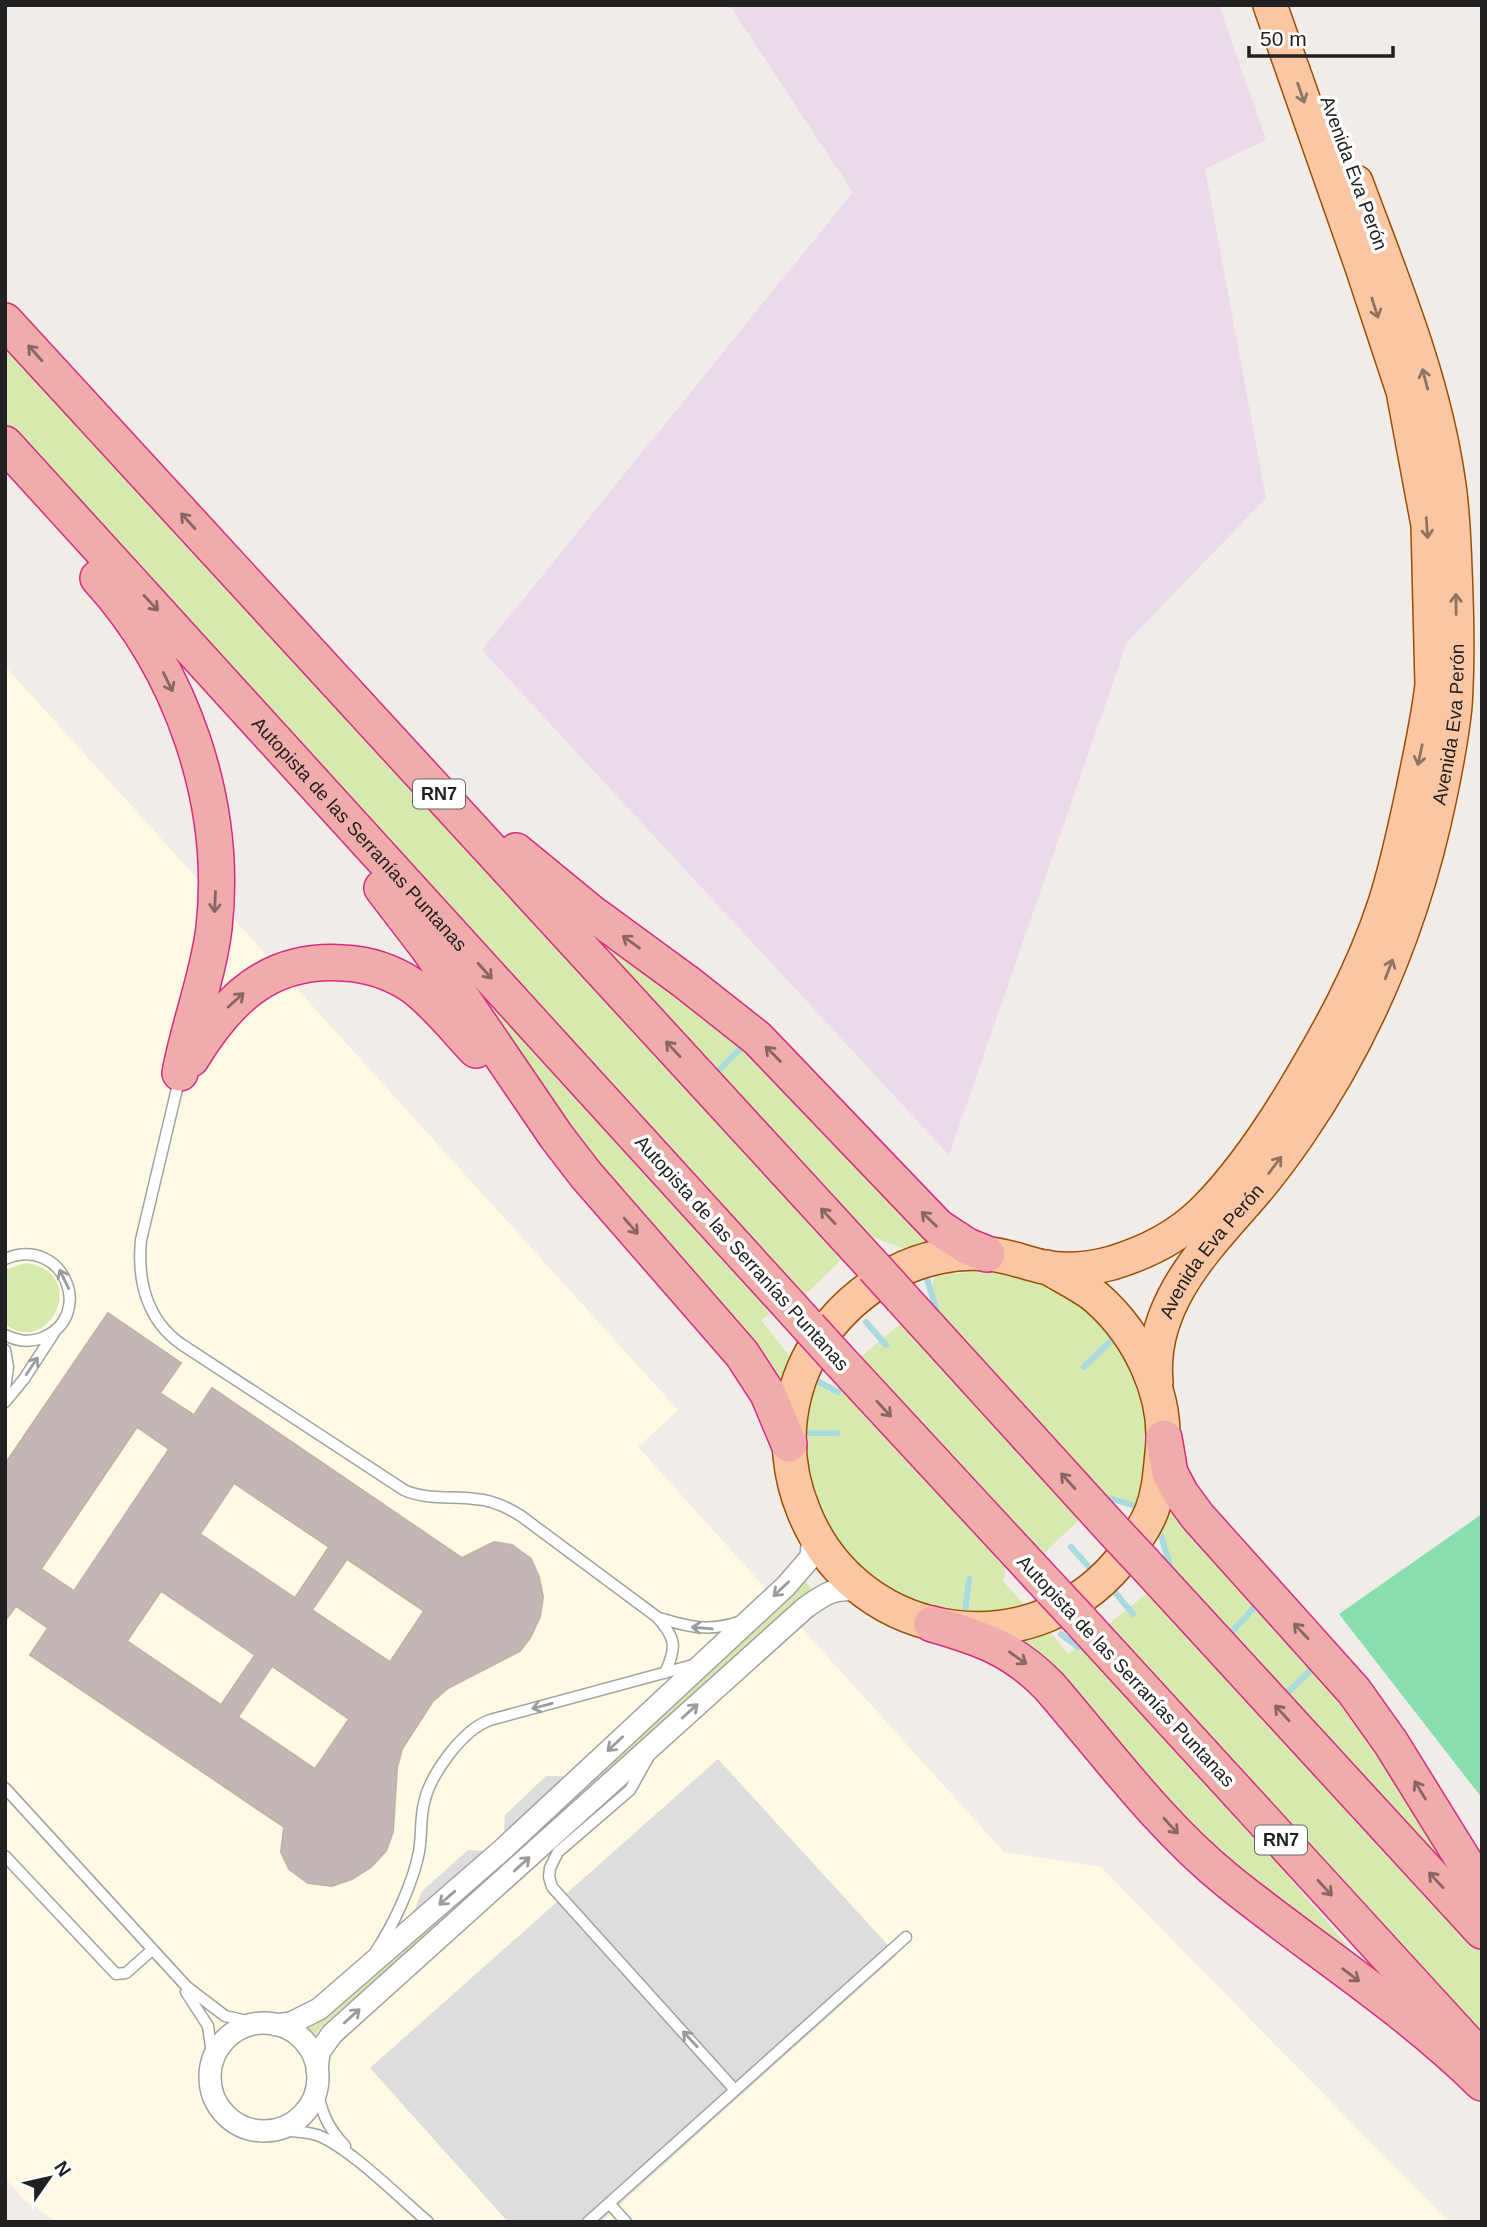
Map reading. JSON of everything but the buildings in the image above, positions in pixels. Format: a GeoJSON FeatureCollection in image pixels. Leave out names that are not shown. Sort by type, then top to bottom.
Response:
{"type":"FeatureCollection","features":[{"type":"Feature","properties":{"kind":"highway","name":"RN7"},"geometry":{"type":"LineString","coordinates":[[5,321],[1482,1931]]}},
{"type":"Feature","properties":{"kind":"highway","name":"Autopista de las Serranías Puntanas"},"geometry":{"type":"LineString","coordinates":[[5,444],[838,1359],[1482,2059]]}},
{"type":"Feature","properties":{"kind":"highway"},"geometry":{"type":"LineString","coordinates":[[5,475],[130,616],[169,682],[196,751],[211,820],[216,901],[209,958],[180,1073]]}},
{"type":"Feature","properties":{"kind":"highway"},"geometry":{"type":"LineString","coordinates":[[221,558],[317,647],[465,805],[495,833],[589,911],[757,1038],[938,1227],[967,1246],[987,1254]]}},
{"type":"Feature","properties":{"kind":"highway"},"geometry":{"type":"LineString","coordinates":[[179,634],[265,748],[395,904],[586,1175],[742,1354],[768,1394],[789,1444]]}},
{"type":"Feature","properties":{"kind":"highway"},"geometry":{"type":"LineString","coordinates":[[180,1073],[228,1007],[252,986],[296,966],[315,962],[352,963],[396,977],[425,996],[556,1136]]}},
{"type":"Feature","properties":{"kind":"highway"},"geometry":{"type":"LineString","coordinates":[[1164,1438],[1170,1473],[1181,1494],[1354,1691],[1391,1742],[1482,1890]]}},
{"type":"Feature","properties":{"kind":"highway"},"geometry":{"type":"LineString","coordinates":[[932,1624],[993,1643],[1026,1663],[1194,1851],[1228,1881],[1412,2022],[1482,2083]]}},
{"type":"Feature","properties":{"kind":"main road","name":"Avenida Eva Perón"},"geometry":{"type":"LineString","coordinates":[[1047,1268],[1074,1269],[1116,1262],[1151,1248],[1178,1232],[1202,1214],[1233,1179],[1272,1125],[1320,1048],[1384,906],[1399,855],[1429,710],[1432,685],[1428,525],[1403,391],[1270,5]]}},
{"type":"Feature","properties":{"kind":"main road","name":"Avenida Eva Perón"},"geometry":{"type":"LineString","coordinates":[[1157,1391],[1154,1365],[1157,1344],[1163,1323],[1182,1283],[1210,1242],[1247,1201],[1303,1127],[1342,1065],[1387,974],[1414,900],[1430,845],[1455,708],[1457,604],[1453,535],[1448,479],[1434,412],[1418,352],[1294,5]]}},
{"type":"Feature","properties":{"kind":"main road"},"geometry":{"type":"LineString","coordinates":[[954,1254],[987,1254],[1016,1258],[1047,1268],[1096,1297],[1134,1339],[1157,1391],[1164,1438],[1159,1486],[1142,1532],[1113,1572],[1095,1588],[1074,1602],[1030,1622],[982,1630],[932,1624],[889,1608],[861,1591],[830,1559],[813,1533],[795,1490],[789,1444],[791,1412],[798,1383],[826,1329],[846,1306],[870,1286],[914,1264],[954,1254]]}},
{"type":"Feature","properties":{"kind":"street"},"geometry":{"type":"LineString","coordinates":[[813,1533],[813,1549],[807,1563],[786,1586],[500,1851],[363,1971],[309,2015],[291,2022],[236,2031],[218,2049],[213,2061],[211,2086],[220,2108],[228,2118],[250,2129],[274,2130],[285,2127],[303,2115],[315,2095],[319,2052],[332,2034],[654,1743],[823,1595],[844,1588],[861,1591]]}},
{"type":"Feature","properties":{"kind":"street"},"geometry":{"type":"LineString","coordinates":[[268,2024],[286,2028],[304,2041],[315,2060],[317,2078]]}},
{"type":"Feature","properties":{"kind":"lane"},"geometry":{"type":"LineString","coordinates":[[180,1073],[139,1255],[145,1297],[164,1329],[181,1344],[404,1490],[419,1496],[478,1499],[514,1512],[657,1617],[674,1642],[673,1657],[665,1673]]}},
{"type":"Feature","properties":{"kind":"lane"},"geometry":{"type":"LineString","coordinates":[[5,1259],[16,1254],[30,1253],[44,1257],[56,1265],[65,1276],[70,1304],[66,1317],[5,1402]]}},
{"type":"Feature","properties":{"kind":"lane"},"geometry":{"type":"LineString","coordinates":[[5,1335],[19,1341],[33,1341],[46,1337],[57,1329]]}},
{"type":"Feature","properties":{"kind":"lane"},"geometry":{"type":"LineString","coordinates":[[5,1350],[8,1367],[5,1388]]}},
{"type":"Feature","properties":{"kind":"lane"},"geometry":{"type":"LineString","coordinates":[[657,1617],[711,1629],[747,1620]]}},
{"type":"Feature","properties":{"kind":"lane"},"geometry":{"type":"LineString","coordinates":[[363,1971],[390,1926],[411,1879],[419,1852],[423,1804],[427,1793],[445,1761],[472,1730],[490,1720],[703,1662]]}},
{"type":"Feature","properties":{"kind":"lane"},"geometry":{"type":"LineString","coordinates":[[654,1743],[631,1790],[558,1852],[550,1868],[549,1877],[552,1887],[736,2090]]}},
{"type":"Feature","properties":{"kind":"lane"},"geometry":{"type":"LineString","coordinates":[[5,1788],[168,1968],[208,2026],[213,2061]]}},
{"type":"Feature","properties":{"kind":"lane"},"geometry":{"type":"LineString","coordinates":[[5,1856],[116,1974],[126,1973],[152,1950]]}},
{"type":"Feature","properties":{"kind":"lane"},"geometry":{"type":"LineString","coordinates":[[588,2222],[906,1937]]}},
{"type":"Feature","properties":{"kind":"lane"},"geometry":{"type":"LineString","coordinates":[[168,1968],[217,2011],[234,2018],[268,2024]]}},
{"type":"Feature","properties":{"kind":"lane"},"geometry":{"type":"LineString","coordinates":[[317,2078],[320,2106],[325,2119],[340,2141],[363,2166]]}},
{"type":"Feature","properties":{"kind":"lane"},"geometry":{"type":"LineString","coordinates":[[274,2130],[317,2135],[337,2146],[428,2222]]}},
{"type":"Feature","properties":{"kind":"lane"},"geometry":{"type":"LineString","coordinates":[[609,2203],[626,2222]]}},
{"type":"Feature","properties":{"kind":"shaded area"},"geometry":{"type":"Polygon","coordinates":[[[729,5],[1219,5],[1266,140],[1205,169],[1266,498],[1127,642],[949,1155],[482,650],[853,192],[729,5]]]}},
{"type":"Feature","properties":{"kind":"shaded area"},"geometry":{"type":"Polygon","coordinates":[[[5,666],[678,1410],[638,1447],[1004,1852],[1101,1867],[1449,2222],[57,2222],[24,2200],[5,2177],[5,666]]]}},
{"type":"Feature","properties":{"kind":"shaded area"},"geometry":{"type":"Polygon","coordinates":[[[718,1759],[897,1955],[600,2222],[508,2222],[370,2068],[718,1759]]]}},
{"type":"Feature","properties":{"kind":"shaded area"},"geometry":{"type":"Polygon","coordinates":[[[546,1776],[564,1776],[504,1833],[505,1815],[546,1776]]]}},
{"type":"Feature","properties":{"kind":"shaded area"},"geometry":{"type":"Polygon","coordinates":[[[468,1850],[486,1851],[412,1917],[422,1891],[468,1850]]]}},
{"type":"Feature","properties":{"kind":"green space"},"geometry":{"type":"Polygon","coordinates":[[[5,338],[846,1255],[803,1297],[5,425],[5,338]]]}},
{"type":"Feature","properties":{"kind":"green space"},"geometry":{"type":"Polygon","coordinates":[[[595,929],[751,1054],[936,1238],[915,1253],[863,1233],[582,932],[595,929]]]}},
{"type":"Feature","properties":{"kind":"green space"},"geometry":{"type":"Polygon","coordinates":[[[474,997],[497,1012],[759,1299],[769,1314],[761,1320],[799,1368],[787,1413],[665,1256],[474,997]]]}},
{"type":"Feature","properties":{"kind":"green space"},"geometry":{"type":"Polygon","coordinates":[[[25,1263],[45,1269],[56,1281],[60,1295],[57,1310],[48,1322],[36,1330],[21,1332],[5,1324],[5,1270],[25,1263]]]}},
{"type":"Feature","properties":{"kind":"green space"},"geometry":{"type":"Polygon","coordinates":[[[987,1270],[1014,1275],[1065,1296],[1087,1311],[1107,1330],[1123,1352],[1136,1376],[1146,1416],[1147,1455],[1138,1505],[1095,1492],[931,1308],[934,1276],[987,1270]]]}},
{"type":"Feature","properties":{"kind":"green space"},"geometry":{"type":"Polygon","coordinates":[[[904,1321],[1083,1516],[1040,1557],[858,1359],[904,1321]]]}},
{"type":"Feature","properties":{"kind":"green space"},"geometry":{"type":"Polygon","coordinates":[[[813,1381],[831,1393],[839,1387],[1006,1568],[1003,1581],[1028,1609],[945,1613],[891,1595],[833,1540],[806,1476],[803,1442],[813,1381]]]}},
{"type":"Feature","properties":{"kind":"green space"},"geometry":{"type":"Polygon","coordinates":[[[1176,1509],[1321,1668],[1478,1903],[1166,1565],[1158,1527],[1166,1515],[1176,1509]]]}},
{"type":"Feature","properties":{"kind":"green space"},"geometry":{"type":"Polygon","coordinates":[[[1482,1514],[1482,1798],[1339,1614],[1482,1514]]]}},
{"type":"Feature","properties":{"kind":"green space"},"geometry":{"type":"Polygon","coordinates":[[[804,1580],[812,1589],[518,1855],[513,1849],[804,1580]]]}},
{"type":"Feature","properties":{"kind":"green space"},"geometry":{"type":"Polygon","coordinates":[[[1151,1590],[1482,1952],[1482,2034],[1104,1628],[1151,1590]]]}},
{"type":"Feature","properties":{"kind":"green space"},"geometry":{"type":"Polygon","coordinates":[[[1044,1625],[1068,1654],[1080,1646],[1242,1822],[1368,1970],[1234,1879],[1004,1636],[1044,1625]]]}},
{"type":"Feature","properties":{"kind":"green space"},"geometry":{"type":"Polygon","coordinates":[[[501,1861],[505,1866],[321,2027],[313,2039],[305,2028],[501,1861]]]}},
{"type":"Feature","properties":{"kind":"waterway"},"geometry":{"type":"LineString","coordinates":[[718,1071],[744,1045]]}},
{"type":"Feature","properties":{"kind":"waterway"},"geometry":{"type":"LineString","coordinates":[[927,1279],[936,1308]]}},
{"type":"Feature","properties":{"kind":"waterway"},"geometry":{"type":"LineString","coordinates":[[866,1322],[886,1345]]}},
{"type":"Feature","properties":{"kind":"waterway"},"geometry":{"type":"LineString","coordinates":[[1084,1367],[1115,1337]]}},
{"type":"Feature","properties":{"kind":"waterway"},"geometry":{"type":"LineString","coordinates":[[817,1381],[838,1392]]}},
{"type":"Feature","properties":{"kind":"waterway"},"geometry":{"type":"LineString","coordinates":[[810,1433],[837,1433]]}},
{"type":"Feature","properties":{"kind":"waterway"},"geometry":{"type":"LineString","coordinates":[[1109,1498],[1135,1506]]}},
{"type":"Feature","properties":{"kind":"waterway"},"geometry":{"type":"LineString","coordinates":[[1161,1536],[1170,1565]]}},
{"type":"Feature","properties":{"kind":"waterway"},"geometry":{"type":"LineString","coordinates":[[1071,1547],[1089,1567]]}},
{"type":"Feature","properties":{"kind":"waterway"},"geometry":{"type":"LineString","coordinates":[[965,1613],[969,1579]]}},
{"type":"Feature","properties":{"kind":"waterway"},"geometry":{"type":"LineString","coordinates":[[1113,1590],[1133,1614]]}},
{"type":"Feature","properties":{"kind":"waterway"},"geometry":{"type":"LineString","coordinates":[[1231,1633],[1259,1602]]}},
{"type":"Feature","properties":{"kind":"waterway"},"geometry":{"type":"LineString","coordinates":[[1061,1634],[1078,1647]]}},
{"type":"Feature","properties":{"kind":"waterway"},"geometry":{"type":"LineString","coordinates":[[1286,1694],[1315,1666]]}}]}
